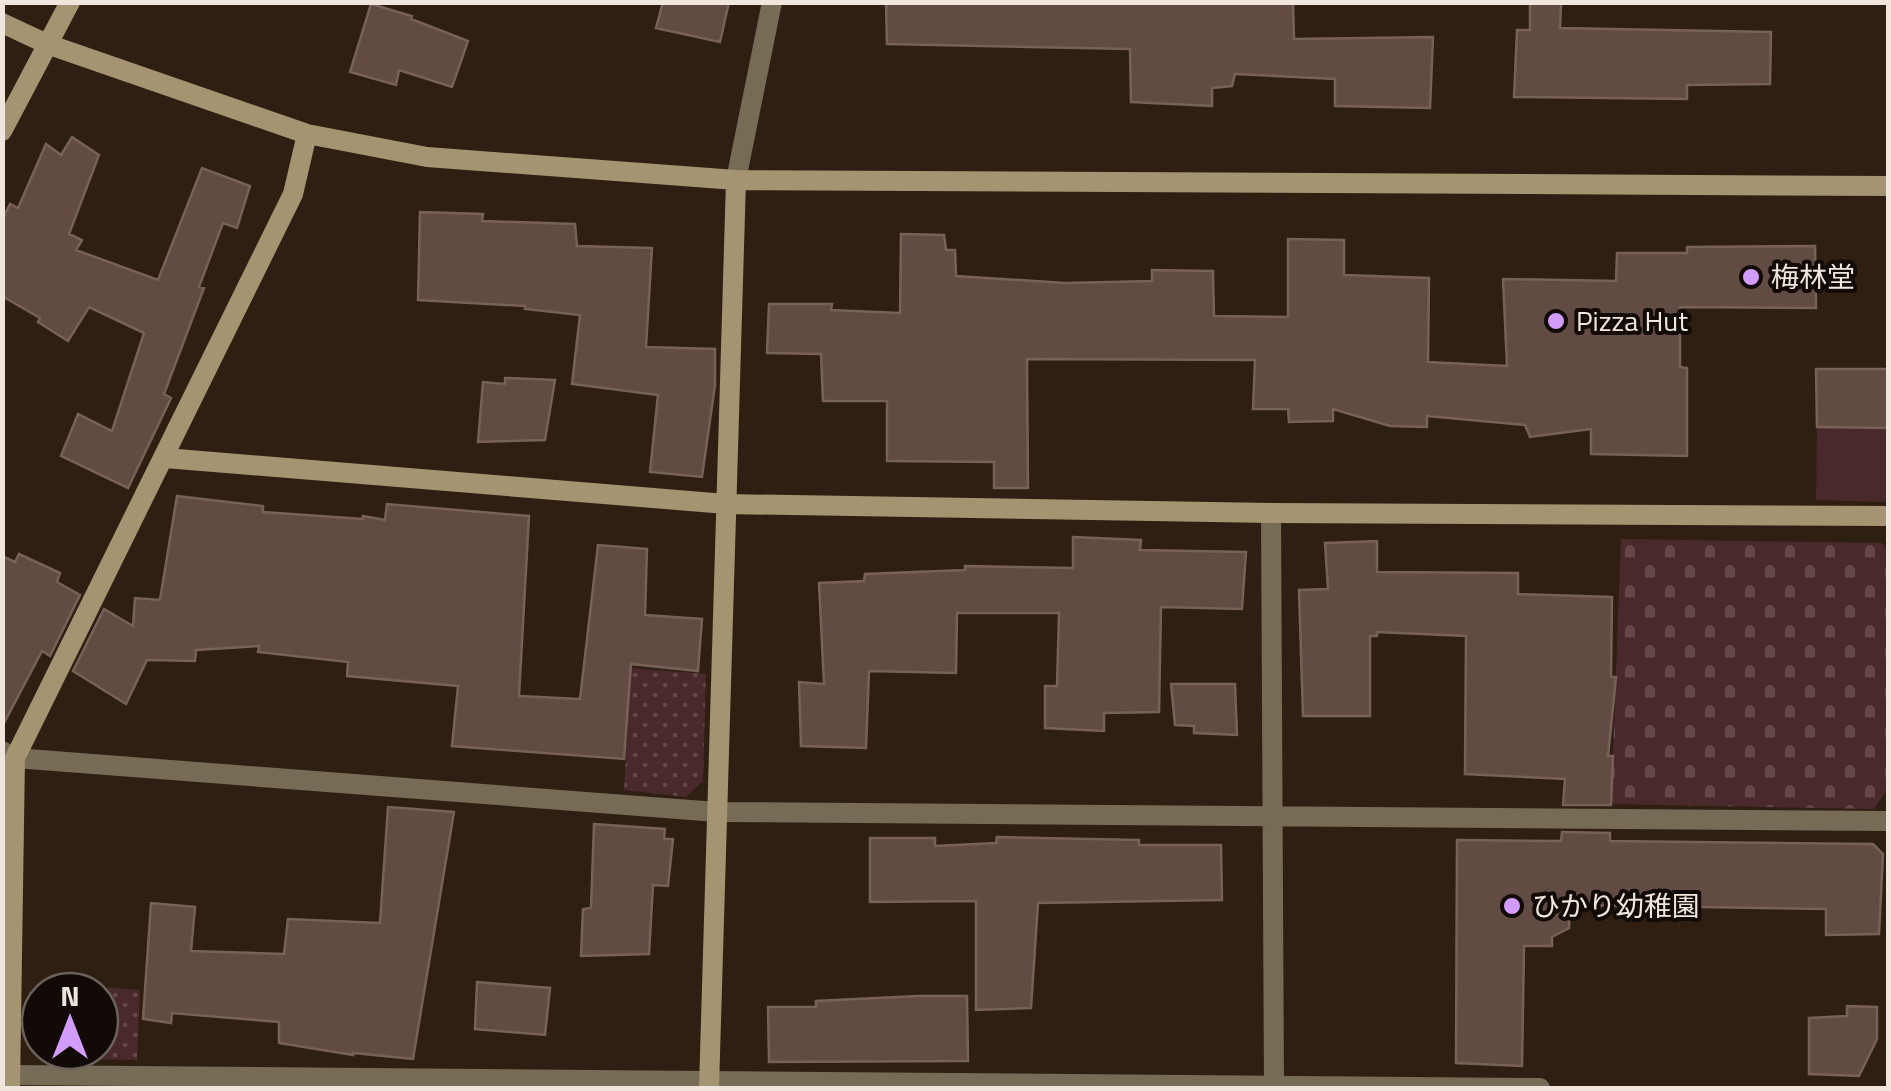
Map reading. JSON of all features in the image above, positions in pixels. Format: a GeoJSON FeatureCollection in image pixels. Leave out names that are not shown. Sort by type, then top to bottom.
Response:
{"type":"FeatureCollection","features":[{"type":"Feature","properties":{"kind":"street"},"geometry":{"type":"LineString","coordinates":[[2,131],[70,2]]}},
{"type":"Feature","properties":{"kind":"street"},"geometry":{"type":"LineString","coordinates":[[709,1084],[736,180],[772,2]]}},
{"type":"Feature","properties":{"kind":"street"},"geometry":{"type":"LineString","coordinates":[[2,23],[48,44],[307,134],[427,157],[736,180],[1888,186]]}},
{"type":"Feature","properties":{"kind":"street"},"geometry":{"type":"LineString","coordinates":[[307,134],[293,194],[166,458],[9,754],[10,1082],[1540,1088]]}},
{"type":"Feature","properties":{"kind":"street"},"geometry":{"type":"LineString","coordinates":[[166,458],[726,504],[1888,516]]}},
{"type":"Feature","properties":{"kind":"street"},"geometry":{"type":"LineString","coordinates":[[1271,512],[1274,1087]]}},
{"type":"Feature","properties":{"kind":"street"},"geometry":{"type":"LineString","coordinates":[[9,754],[717,812],[1888,821]]}},
{"type":"Feature","properties":{"kind":"green space"},"geometry":{"type":"Polygon","coordinates":[[[1817,427],[1888,428],[1885,502],[1816,500],[1817,427]]]}},
{"type":"Feature","properties":{"kind":"green space"},"geometry":{"type":"Polygon","coordinates":[[[1621,539],[1882,543],[1888,552],[1888,788],[1874,809],[1611,804],[1621,539]]]}},
{"type":"Feature","properties":{"kind":"green space"},"geometry":{"type":"Polygon","coordinates":[[[631,668],[706,674],[703,781],[686,797],[624,790],[631,668]]]}},
{"type":"Feature","properties":{"kind":"green space"},"geometry":{"type":"Polygon","coordinates":[[[120,988],[140,990],[137,1060],[120,1060],[120,988]]]}},
{"type":"Feature","properties":{"kind":"building"},"geometry":{"type":"Polygon","coordinates":[[[663,2],[729,2],[720,42],[656,28],[663,2]]]}},
{"type":"Feature","properties":{"kind":"building"},"geometry":{"type":"Polygon","coordinates":[[[886,2],[1293,2],[1294,39],[1433,37],[1430,108],[1335,106],[1335,79],[1235,74],[1232,86],[1212,88],[1212,106],[1131,102],[1130,49],[887,44],[886,2]]]}},
{"type":"Feature","properties":{"kind":"building"},"geometry":{"type":"Polygon","coordinates":[[[1530,2],[1561,2],[1560,28],[1771,32],[1770,84],[1687,85],[1687,99],[1514,97],[1517,30],[1530,30],[1530,2]]]}},
{"type":"Feature","properties":{"kind":"building"},"geometry":{"type":"Polygon","coordinates":[[[371,4],[412,16],[411,19],[468,41],[452,87],[399,70],[396,85],[350,72],[371,4]]]}},
{"type":"Feature","properties":{"kind":"building"},"geometry":{"type":"Polygon","coordinates":[[[72,137],[99,155],[69,234],[82,240],[76,250],[158,280],[202,168],[250,186],[237,228],[223,223],[199,287],[204,288],[164,394],[171,398],[128,488],[61,456],[78,414],[112,431],[144,333],[89,307],[68,341],[38,322],[40,318],[2,296],[2,220],[10,204],[18,208],[46,144],[61,155],[72,137]]]}},
{"type":"Feature","properties":{"kind":"building"},"geometry":{"type":"Polygon","coordinates":[[[420,212],[483,214],[482,221],[575,224],[577,246],[652,248],[646,347],[715,349],[715,385],[702,477],[650,472],[658,395],[572,384],[580,315],[525,306],[418,300],[420,212]]]}},
{"type":"Feature","properties":{"kind":"building"},"geometry":{"type":"Polygon","coordinates":[[[901,234],[944,235],[946,250],[955,250],[956,276],[1065,283],[1152,281],[1152,270],[1213,271],[1214,316],[1288,317],[1288,239],[1344,240],[1344,275],[1429,278],[1428,362],[1507,366],[1503,279],[1616,281],[1617,253],[1687,253],[1687,247],[1815,246],[1816,308],[1680,307],[1680,367],[1687,368],[1687,456],[1591,454],[1591,429],[1530,437],[1525,425],[1427,416],[1427,427],[1390,426],[1333,409],[1333,421],[1289,422],[1288,409],[1253,409],[1255,360],[1027,359],[1028,488],[994,488],[994,462],[887,461],[887,401],[823,401],[821,354],[767,353],[769,304],[832,304],[831,310],[900,313],[901,234]]]}},
{"type":"Feature","properties":{"kind":"building"},"geometry":{"type":"Polygon","coordinates":[[[1816,369],[1888,369],[1888,428],[1817,427],[1816,369]]]}},
{"type":"Feature","properties":{"kind":"building"},"geometry":{"type":"Polygon","coordinates":[[[505,378],[555,380],[545,440],[478,442],[483,382],[505,384],[505,378]]]}},
{"type":"Feature","properties":{"kind":"building"},"geometry":{"type":"Polygon","coordinates":[[[177,496],[263,506],[263,512],[363,519],[385,520],[387,504],[529,516],[519,696],[580,699],[598,545],[647,549],[645,615],[702,619],[698,671],[631,664],[624,759],[452,746],[458,686],[347,676],[348,662],[258,652],[259,646],[196,650],[195,661],[147,660],[126,704],[73,671],[104,609],[133,626],[135,598],[160,600],[177,496]]]}},
{"type":"Feature","properties":{"kind":"building"},"geometry":{"type":"Polygon","coordinates":[[[1073,537],[1141,540],[1140,550],[1246,552],[1242,609],[1161,607],[1159,712],[1104,713],[1104,731],[1045,728],[1045,686],[1057,686],[1059,613],[957,613],[956,673],[869,671],[866,748],[801,746],[799,682],[824,684],[819,583],[864,581],[865,574],[965,570],[965,566],[1073,568],[1073,537]]]}},
{"type":"Feature","properties":{"kind":"building"},"geometry":{"type":"Polygon","coordinates":[[[1377,541],[1377,572],[1518,573],[1518,594],[1612,597],[1611,677],[1616,677],[1608,756],[1613,756],[1611,805],[1563,805],[1565,779],[1465,774],[1466,636],[1377,632],[1377,636],[1370,636],[1370,716],[1303,716],[1299,590],[1328,589],[1325,543],[1377,541]]]}},
{"type":"Feature","properties":{"kind":"building"},"geometry":{"type":"Polygon","coordinates":[[[19,554],[60,573],[57,582],[80,595],[50,656],[42,651],[2,727],[2,556],[15,562],[19,554]]]}},
{"type":"Feature","properties":{"kind":"building"},"geometry":{"type":"Polygon","coordinates":[[[1171,684],[1235,684],[1237,735],[1194,733],[1194,726],[1175,725],[1171,684]]]}},
{"type":"Feature","properties":{"kind":"building"},"geometry":{"type":"Polygon","coordinates":[[[388,807],[454,812],[413,1059],[353,1055],[279,1043],[279,1022],[172,1013],[171,1023],[143,1019],[151,903],[195,907],[191,951],[284,954],[288,919],[380,923],[388,807]]]}},
{"type":"Feature","properties":{"kind":"building"},"geometry":{"type":"Polygon","coordinates":[[[594,824],[665,829],[664,839],[673,839],[668,886],[653,885],[649,954],[581,956],[583,909],[591,908],[594,824]]]}},
{"type":"Feature","properties":{"kind":"building"},"geometry":{"type":"Polygon","coordinates":[[[1562,832],[1610,833],[1610,841],[1873,844],[1883,854],[1879,934],[1826,935],[1826,909],[1570,905],[1569,928],[1552,937],[1552,946],[1524,946],[1522,1066],[1456,1063],[1457,840],[1561,841],[1562,832]]]}},
{"type":"Feature","properties":{"kind":"building"},"geometry":{"type":"Polygon","coordinates":[[[997,837],[1221,845],[1222,900],[1038,903],[1031,1008],[976,1010],[976,901],[870,902],[870,838],[935,838],[935,846],[996,843],[997,837]]]}},
{"type":"Feature","properties":{"kind":"building"},"geometry":{"type":"Polygon","coordinates":[[[477,982],[550,988],[545,1035],[475,1029],[477,982]]]}},
{"type":"Feature","properties":{"kind":"building"},"geometry":{"type":"Polygon","coordinates":[[[967,996],[968,1061],[769,1062],[768,1007],[816,1007],[816,1001],[967,996]]]}},
{"type":"Feature","properties":{"kind":"building"},"geometry":{"type":"Polygon","coordinates":[[[1847,1006],[1877,1007],[1877,1039],[1859,1076],[1809,1074],[1809,1018],[1847,1016],[1847,1006]]]}},
{"type":"Feature","properties":{"kind":"place","name":"梅林堂"},"geometry":{"type":"Point","coordinates":[1751,277]}},
{"type":"Feature","properties":{"kind":"place","name":"Pizza Hut"},"geometry":{"type":"Point","coordinates":[1556,321]}},
{"type":"Feature","properties":{"kind":"place","name":"ひかり幼稚園"},"geometry":{"type":"Point","coordinates":[1512,906]}}]}
